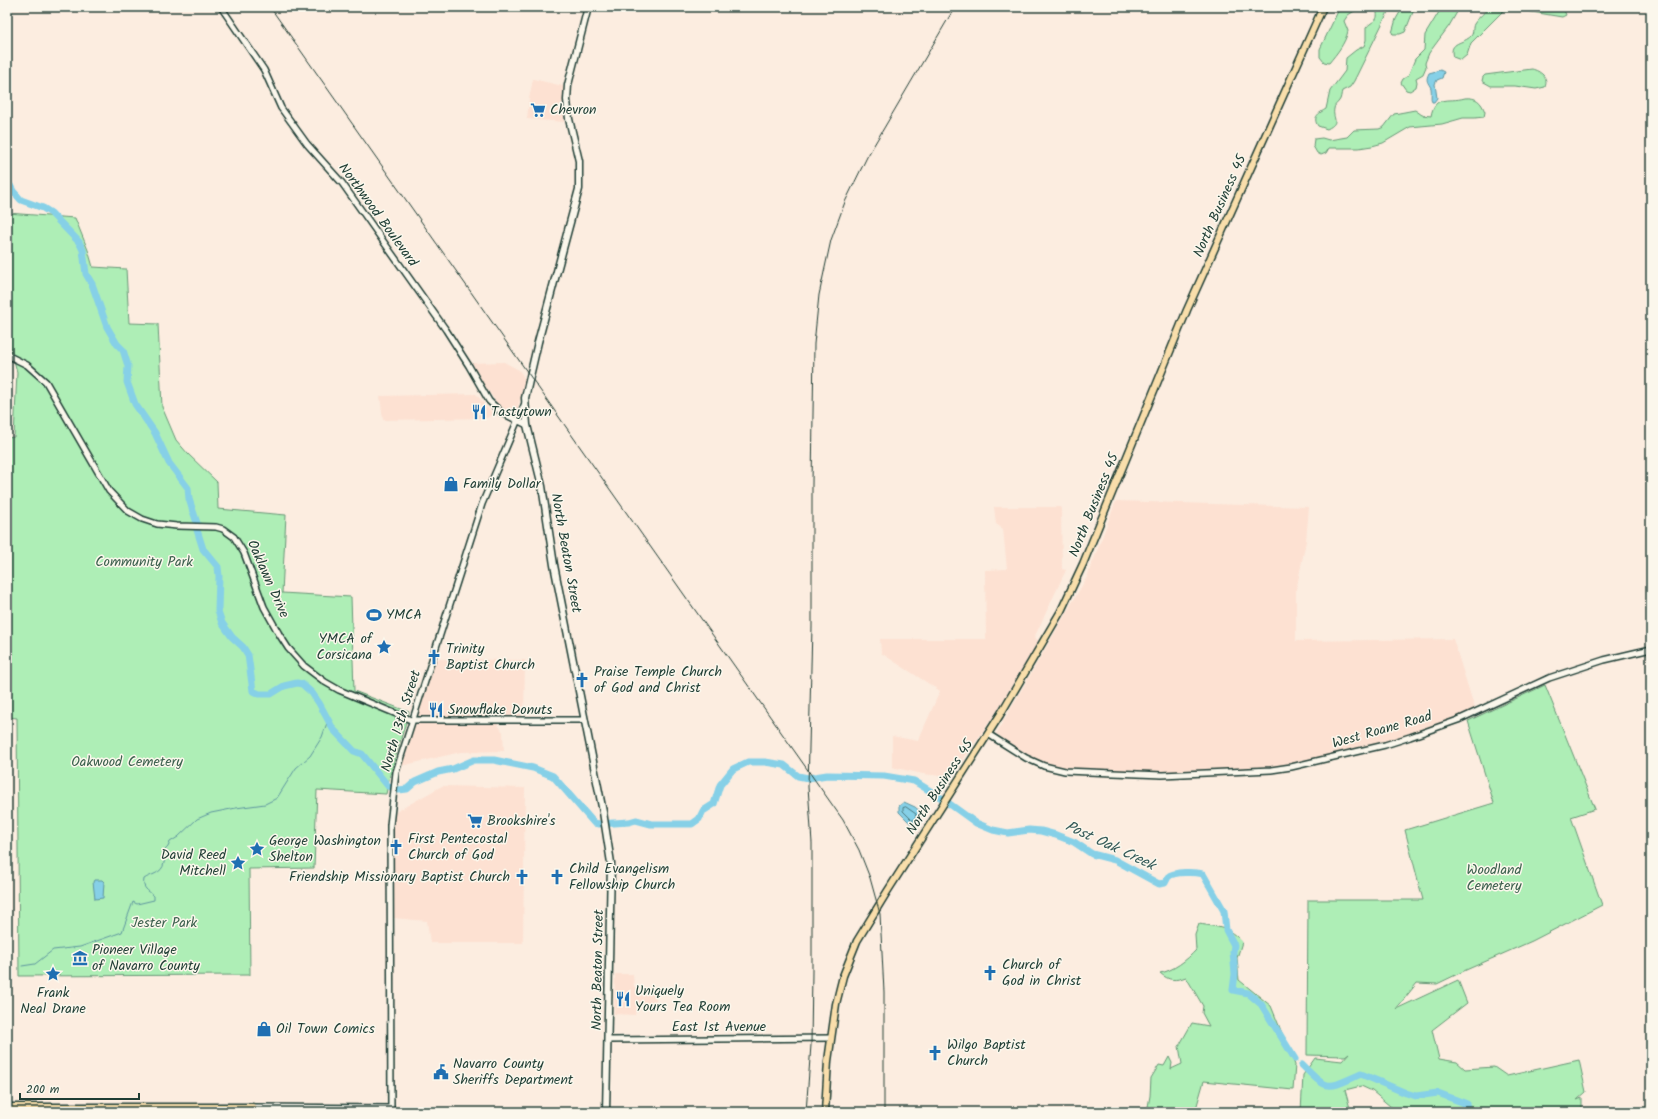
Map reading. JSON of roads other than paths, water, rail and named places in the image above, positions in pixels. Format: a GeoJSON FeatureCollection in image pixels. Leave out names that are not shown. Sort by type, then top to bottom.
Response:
{"type":"FeatureCollection","features":[{"type":"Feature","properties":{"kind":"main road","name":"North Beaton Street"},"geometry":{"type":"LineString","coordinates":[[588,7],[568,85],[566,100],[568,119],[579,161],[579,189],[538,342],[525,402],[527,425],[542,486],[554,565],[603,812],[611,863],[609,1040],[606,1112]]}},
{"type":"Feature","properties":{"kind":"main road","name":"North Business 45"},"geometry":{"type":"LineString","coordinates":[[825,1112],[830,1038],[840,987],[848,962],[865,926],[988,734],[1046,638],[1080,571],[1187,310],[1323,7]]}},
{"type":"Feature","properties":{"kind":"main road"},"geometry":{"type":"LineString","coordinates":[[7,1107],[252,1110]]}},
{"type":"Feature","properties":{"kind":"street","name":"Northwood Boulevard"},"geometry":{"type":"LineString","coordinates":[[221,7],[264,70],[282,108],[307,144],[355,201],[446,330],[469,366],[486,397],[502,413],[527,425]]}},
{"type":"Feature","properties":{"kind":"street","name":"Oaklawn Drive"},"geometry":{"type":"LineString","coordinates":[[7,355],[27,365],[46,382],[104,482],[113,496],[123,506],[134,514],[152,523],[177,526],[216,527],[229,533],[237,540],[244,553],[264,607],[288,648],[304,666],[318,678],[332,686],[411,720],[585,720]]}},
{"type":"Feature","properties":{"kind":"street","name":"North 13th Street"},"geometry":{"type":"LineString","coordinates":[[391,1110],[390,826],[396,772],[411,720],[438,644],[482,504],[525,402]]}},
{"type":"Feature","properties":{"kind":"street","name":"West Roane Road"},"geometry":{"type":"LineString","coordinates":[[988,734],[1026,758],[1044,766],[1065,771],[1162,775],[1253,771],[1291,767],[1385,745],[1410,737],[1458,720],[1549,678],[1604,660],[1651,650]]}},
{"type":"Feature","properties":{"kind":"street","name":"East 1st Avenue"},"geometry":{"type":"LineString","coordinates":[[609,1040],[830,1038]]}},
{"type":"Feature","properties":{"kind":"street"},"geometry":{"type":"LineString","coordinates":[[252,1110],[391,1110]]}},
{"type":"Feature","properties":{"kind":"water"},"geometry":{"type":"Polygon","coordinates":[[[1440,70],[1444,72],[1442,78],[1437,80],[1435,84],[1437,98],[1434,102],[1432,102],[1431,88],[1427,78],[1429,73],[1440,70]]]}},
{"type":"Feature","properties":{"kind":"water"},"geometry":{"type":"Polygon","coordinates":[[[904,802],[915,807],[922,813],[919,821],[914,827],[899,812],[899,806],[904,802]]]}},
{"type":"Feature","properties":{"kind":"water"},"geometry":{"type":"Polygon","coordinates":[[[94,880],[102,880],[104,882],[103,898],[95,899],[94,880]]]}},
{"type":"Feature","properties":{"kind":"waterway","name":"Post Oak Creek"},"geometry":{"type":"LineString","coordinates":[[7,180],[13,191],[21,200],[43,208],[51,213],[79,242],[83,250],[86,274],[92,284],[107,327],[117,344],[123,350],[128,366],[127,382],[135,404],[155,433],[169,463],[188,488],[189,499],[197,523]]}},
{"type":"Feature","properties":{"kind":"waterway","name":"Post Oak Creek"},"geometry":{"type":"LineString","coordinates":[[197,530],[203,549],[218,567],[218,611],[222,623],[248,655],[253,691],[259,694],[271,694],[284,686],[297,683],[302,684],[312,693],[319,703],[333,729],[354,751],[362,754],[388,786],[399,790],[407,789],[415,782],[438,772],[453,769],[474,760],[494,760],[533,768],[553,776],[594,823],[629,822],[636,820],[651,824],[692,824],[699,819],[703,811],[714,804],[720,785],[733,769],[748,762],[765,762],[784,765],[798,776],[808,778],[827,775],[884,776],[914,781],[940,797],[976,823],[993,830],[1008,833],[1029,830],[1041,831],[1056,835],[1074,842],[1092,854],[1115,860],[1159,884],[1165,883],[1168,877],[1175,874],[1190,872],[1203,874],[1224,911],[1226,930],[1234,945],[1233,952],[1235,974],[1233,990],[1248,993],[1261,1004],[1295,1059]]}},
{"type":"Feature","properties":{"kind":"waterway"},"geometry":{"type":"LineString","coordinates":[[22,966],[35,964],[53,950],[80,947],[122,932],[133,902],[137,904],[154,900],[154,896],[144,885],[144,879],[159,872],[163,867],[165,850],[170,842],[178,837],[197,819],[211,813],[265,804],[277,798],[296,768],[310,756],[322,737],[328,720]]}},
{"type":"Feature","properties":{"kind":"waterway","name":"Post Oak Creek"},"geometry":{"type":"LineString","coordinates":[[1302,1065],[1324,1084],[1335,1085],[1361,1074],[1416,1096],[1438,1093],[1467,1104],[1463,1112]]}},
{"type":"Feature","properties":{"kind":"railway"},"geometry":{"type":"LineString","coordinates":[[270,7],[843,820],[859,850],[870,878],[880,914],[884,992],[884,1112]]}},
{"type":"Feature","properties":{"kind":"railway"},"geometry":{"type":"LineString","coordinates":[[806,1112],[811,1045],[812,971],[812,843],[808,787],[812,627],[814,344],[819,295],[831,240],[845,202],[867,157],[955,7]]}},
{"type":"Feature","properties":{"kind":"place","name":"Chevron"},"geometry":{"type":"Point","coordinates":[538,110]}},
{"type":"Feature","properties":{"kind":"place","name":"Tastytown"},"geometry":{"type":"Point","coordinates":[479,412]}},
{"type":"Feature","properties":{"kind":"place","name":"Family Dollar"},"geometry":{"type":"Point","coordinates":[451,484]}},
{"type":"Feature","properties":{"kind":"place","name":"YMCA"},"geometry":{"type":"Point","coordinates":[374,615]}},
{"type":"Feature","properties":{"kind":"place","name":"YMCA of Corsicana"},"geometry":{"type":"Point","coordinates":[384,647]}},
{"type":"Feature","properties":{"kind":"place","name":"Trinity Baptist Church"},"geometry":{"type":"Point","coordinates":[434,657]}},
{"type":"Feature","properties":{"kind":"place","name":"Praise Temple Church of God and Christ"},"geometry":{"type":"Point","coordinates":[582,680]}},
{"type":"Feature","properties":{"kind":"place","name":"Snowflake Donuts"},"geometry":{"type":"Point","coordinates":[436,710]}},
{"type":"Feature","properties":{"kind":"place","name":"Brookshire's"},"geometry":{"type":"Point","coordinates":[475,821]}},
{"type":"Feature","properties":{"kind":"place","name":"First Pentecostal Church of God"},"geometry":{"type":"Point","coordinates":[396,847]}},
{"type":"Feature","properties":{"kind":"place","name":"George Washington Shelton"},"geometry":{"type":"Point","coordinates":[257,849]}},
{"type":"Feature","properties":{"kind":"place","name":"David Reed Mitchell"},"geometry":{"type":"Point","coordinates":[238,863]}},
{"type":"Feature","properties":{"kind":"place","name":"Friendship Missionary Baptist Church"},"geometry":{"type":"Point","coordinates":[522,877]}},
{"type":"Feature","properties":{"kind":"place","name":"Child Evangelism Fellowship Church"},"geometry":{"type":"Point","coordinates":[557,877]}},
{"type":"Feature","properties":{"kind":"place","name":"Pioneer Village of Navarro County"},"geometry":{"type":"Point","coordinates":[80,958]}},
{"type":"Feature","properties":{"kind":"place","name":"Church of God in Christ"},"geometry":{"type":"Point","coordinates":[990,973]}},
{"type":"Feature","properties":{"kind":"place","name":"Frank Neal Drane"},"geometry":{"type":"Point","coordinates":[53,974]}},
{"type":"Feature","properties":{"kind":"place","name":"Uniquely Yours Tea Room"},"geometry":{"type":"Point","coordinates":[623,999]}},
{"type":"Feature","properties":{"kind":"place","name":"Oil Town Comics"},"geometry":{"type":"Point","coordinates":[264,1029]}},
{"type":"Feature","properties":{"kind":"place","name":"Wilgo Baptist Church"},"geometry":{"type":"Point","coordinates":[935,1053]}},
{"type":"Feature","properties":{"kind":"place","name":"Navarro County Sheriffs Department"},"geometry":{"type":"Point","coordinates":[441,1072]}},
{"type":"Feature","properties":{"kind":"park label","name":"Community Park"},"geometry":{"type":"Point","coordinates":[144,562]}},
{"type":"Feature","properties":{"kind":"park label","name":"Oakwood Cemetery"},"geometry":{"type":"Point","coordinates":[127,762]}},
{"type":"Feature","properties":{"kind":"park label","name":"Woodland Cemetery"},"geometry":{"type":"Point","coordinates":[1494,878]}},
{"type":"Feature","properties":{"kind":"park label","name":"Jester Park"},"geometry":{"type":"Point","coordinates":[164,923]}}]}
